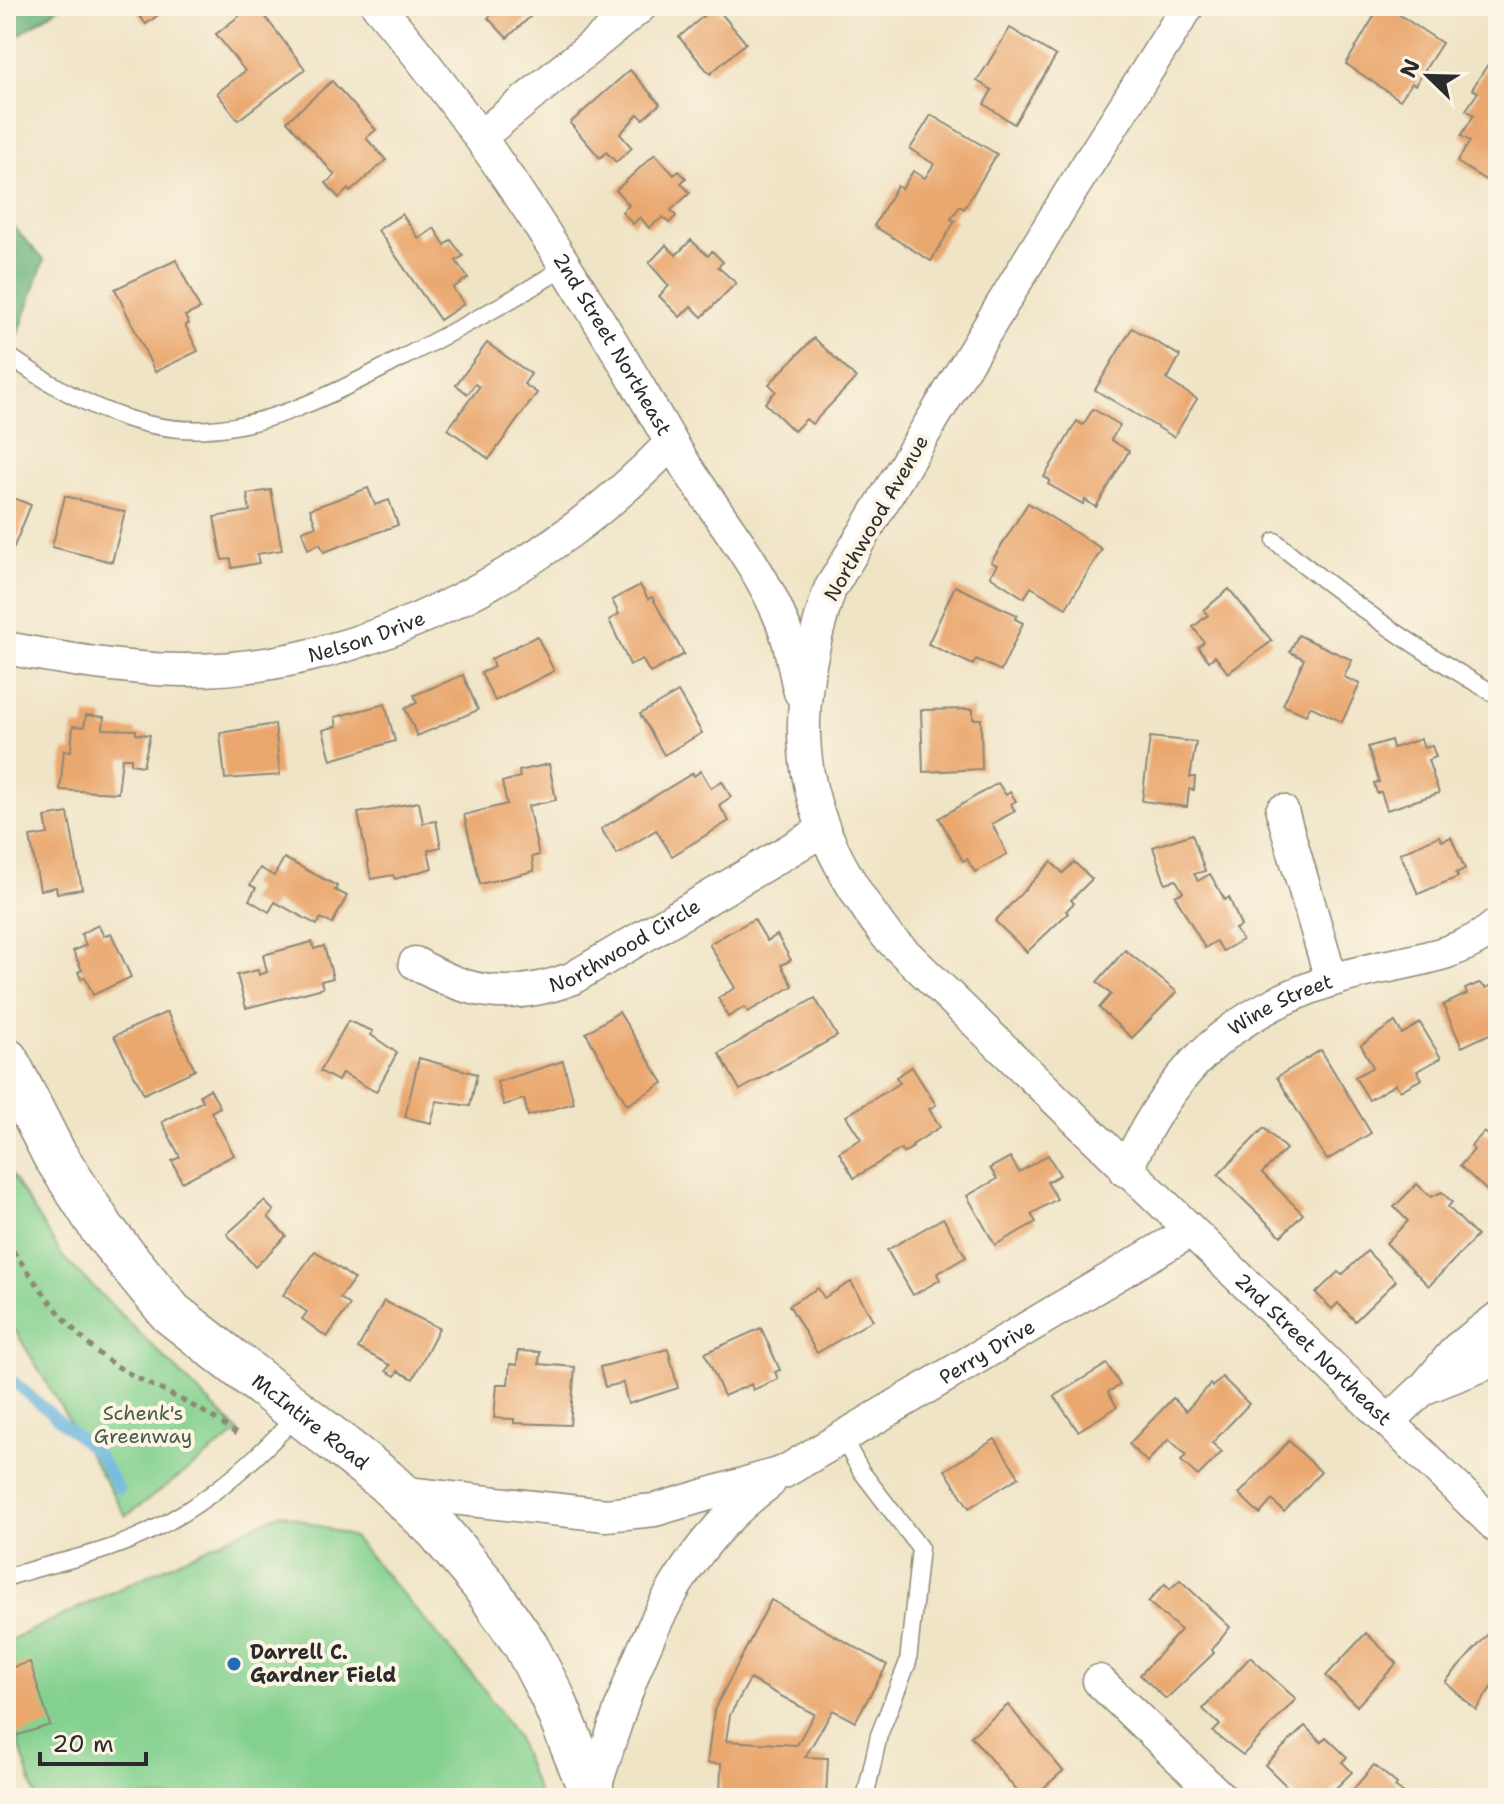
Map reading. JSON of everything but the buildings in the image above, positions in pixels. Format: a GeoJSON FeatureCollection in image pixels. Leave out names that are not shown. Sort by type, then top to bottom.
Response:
{"type":"FeatureCollection","features":[{"type":"Feature","properties":{"kind":"main road","name":"McIntire Road"},"geometry":{"type":"LineString","coordinates":[[6,1060],[54,1154],[103,1230],[171,1313],[397,1492],[456,1551],[525,1644],[552,1696],[593,1796]]}},
{"type":"Feature","properties":{"kind":"street","name":"2nd Street Northeast"},"geometry":{"type":"LineString","coordinates":[[378,6],[422,58],[480,137],[567,265],[671,443],[750,561],[782,622],[804,707]]}},
{"type":"Feature","properties":{"kind":"street"},"geometry":{"type":"LineString","coordinates":[[480,137],[641,6]]}},
{"type":"Feature","properties":{"kind":"street","name":"Northwood Avenue"},"geometry":{"type":"LineString","coordinates":[[1126,1171],[887,936],[853,892],[822,831],[806,779],[804,707],[813,647],[830,589],[1061,207],[1188,6]]}},
{"type":"Feature","properties":{"kind":"street","name":"Nelson Drive"},"geometry":{"type":"LineString","coordinates":[[6,648],[91,664],[182,670],[243,666],[302,655],[375,635],[461,599],[515,569],[567,535],[636,479],[671,443]]}},
{"type":"Feature","properties":{"kind":"street"},"geometry":{"type":"LineString","coordinates":[[1282,811],[1331,979]]}},
{"type":"Feature","properties":{"kind":"street","name":"Northwood Circle"},"geometry":{"type":"LineString","coordinates":[[415,963],[446,981],[480,991],[516,993],[544,989],[571,979],[822,831]]}},
{"type":"Feature","properties":{"kind":"street","name":"Wine Street"},"geometry":{"type":"LineString","coordinates":[[1126,1171],[1141,1135],[1171,1089],[1209,1047],[1243,1021],[1289,994],[1331,979],[1448,953],[1498,924]]}},
{"type":"Feature","properties":{"kind":"street","name":"2nd Street Northeast"},"geometry":{"type":"LineString","coordinates":[[1126,1171],[1498,1528]]}},
{"type":"Feature","properties":{"kind":"street","name":"Perry Drive"},"geometry":{"type":"LineString","coordinates":[[593,1796],[638,1655],[658,1614],[713,1536],[747,1498],[842,1437],[1189,1232]]}},
{"type":"Feature","properties":{"kind":"street"},"geometry":{"type":"LineString","coordinates":[[1389,1421],[1424,1388],[1457,1349],[1498,1318]]}},
{"type":"Feature","properties":{"kind":"street"},"geometry":{"type":"LineString","coordinates":[[1424,1388],[1498,1359]]}},
{"type":"Feature","properties":{"kind":"street","name":"Perry Drive"},"geometry":{"type":"LineString","coordinates":[[397,1492],[606,1515],[655,1510],[784,1472]]}},
{"type":"Feature","properties":{"kind":"street"},"geometry":{"type":"LineString","coordinates":[[1099,1681],[1221,1798]]}},
{"type":"Feature","properties":{"kind":"lane"},"geometry":{"type":"LineString","coordinates":[[6,354],[53,386],[130,419],[183,431],[215,431],[277,418],[326,398],[520,295],[567,265]]}},
{"type":"Feature","properties":{"kind":"lane"},"geometry":{"type":"LineString","coordinates":[[1275,541],[1333,590],[1410,645],[1498,696]]}},
{"type":"Feature","properties":{"kind":"lane"},"geometry":{"type":"LineString","coordinates":[[6,1578],[109,1548],[164,1525],[222,1489],[297,1415]]}},
{"type":"Feature","properties":{"kind":"lane"},"geometry":{"type":"LineString","coordinates":[[842,1437],[861,1471],[920,1548],[908,1662],[879,1735],[865,1798]]}},
{"type":"Feature","properties":{"kind":"path"},"geometry":{"type":"LineString","coordinates":[[6,1241],[72,1325],[112,1364],[210,1413],[260,1454]]}},
{"type":"Feature","properties":{"kind":"green space"},"geometry":{"type":"Polygon","coordinates":[[[6,6],[61,6],[6,44],[6,6]]]}},
{"type":"Feature","properties":{"kind":"green space"},"geometry":{"type":"Polygon","coordinates":[[[6,219],[44,260],[6,370],[6,219]]]}},
{"type":"Feature","properties":{"kind":"green space","name":"Schenk's Greenway"},"geometry":{"type":"Polygon","coordinates":[[[6,1166],[63,1257],[239,1432],[126,1516],[6,1315],[6,1166]]]}},
{"type":"Feature","properties":{"kind":"green space","name":"Darrell C. Gardner Field"},"geometry":{"type":"Polygon","coordinates":[[[281,1513],[353,1537],[481,1685],[517,1738],[540,1798],[36,1798],[6,1703],[6,1642],[281,1513]]]}},
{"type":"Feature","properties":{"kind":"waterway"},"geometry":{"type":"LineString","coordinates":[[6,1375],[98,1454],[119,1489]]}},
{"type":"Feature","properties":{"kind":"place","name":"Darrell C. Gardner Field"},"geometry":{"type":"Point","coordinates":[234,1664]}}]}
